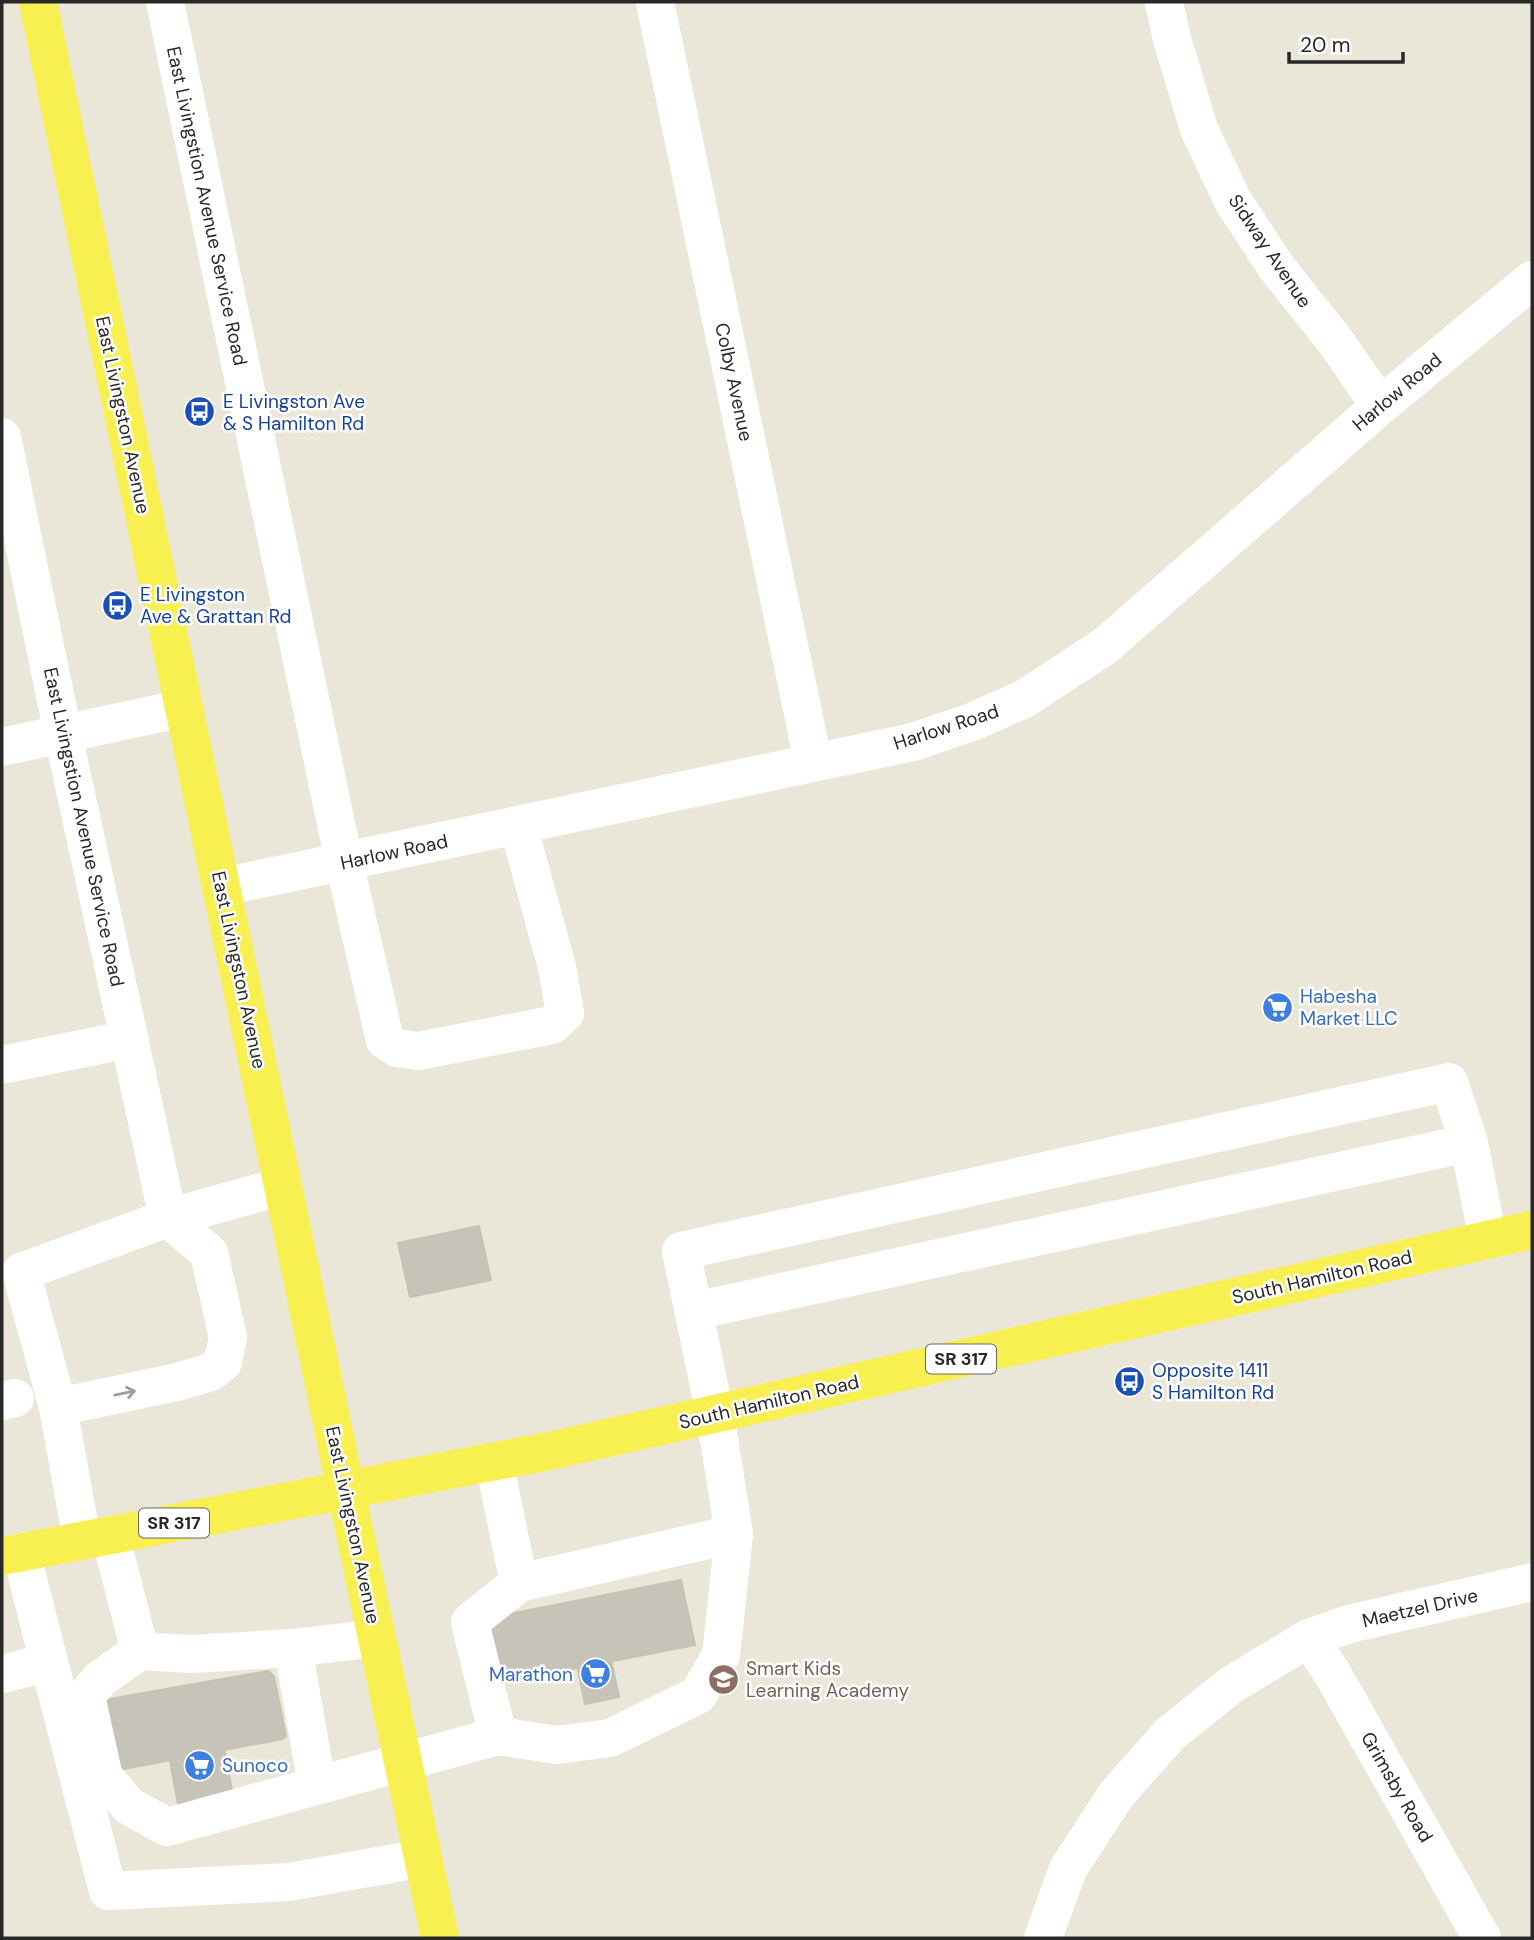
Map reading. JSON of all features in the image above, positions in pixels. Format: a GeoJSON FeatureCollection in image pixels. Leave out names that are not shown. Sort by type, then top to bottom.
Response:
{"type":"FeatureCollection","features":[{"type":"Feature","properties":{"kind":"main road","name":"East Livingston Avenue"},"geometry":{"type":"LineString","coordinates":[[38,2],[440,1938]]}},
{"type":"Feature","properties":{"kind":"main road","name":"South Hamilton Road"},"geometry":{"type":"LineString","coordinates":[[11,1554],[494,1462],[1532,1230]]}},
{"type":"Feature","properties":{"kind":"street","name":"East Livingstion Avenue Service Road"},"geometry":{"type":"LineString","coordinates":[[165,2],[344,862],[385,1041],[397,1048],[418,1051],[552,1025],[565,1013],[557,967],[518,825]]}},
{"type":"Feature","properties":{"kind":"street","name":"Colby Avenue"},"geometry":{"type":"LineString","coordinates":[[655,2],[813,761]]}},
{"type":"Feature","properties":{"kind":"street","name":"Sidway Avenue"},"geometry":{"type":"LineString","coordinates":[[1164,2],[1199,130],[1233,201],[1277,268],[1336,342],[1380,406]]}},
{"type":"Feature","properties":{"kind":"street","name":"Harlow Road"},"geometry":{"type":"LineString","coordinates":[[222,887],[913,742],[972,722],[1024,699],[1105,646],[1380,406],[1532,280]]}},
{"type":"Feature","properties":{"kind":"street","name":"East Livingstion Avenue Service Road"},"geometry":{"type":"LineString","coordinates":[[2,437],[168,1218]]}},
{"type":"Feature","properties":{"kind":"street"},"geometry":{"type":"LineString","coordinates":[[2,747],[184,708]]}},
{"type":"Feature","properties":{"kind":"street"},"geometry":{"type":"LineString","coordinates":[[2,1065],[130,1039]]}},
{"type":"Feature","properties":{"kind":"street"},"geometry":{"type":"LineString","coordinates":[[377,1638],[293,1648],[191,1654],[140,1651],[100,1679],[86,1696],[104,1777],[129,1807],[167,1827],[498,1737],[557,1745],[610,1738],[698,1695],[721,1655],[734,1534],[715,1414],[681,1251],[1449,1082],[1469,1143],[1488,1240]]}},
{"type":"Feature","properties":{"kind":"street"},"geometry":{"type":"LineString","coordinates":[[694,1311],[1469,1143]]}},
{"type":"Feature","properties":{"kind":"street"},"geometry":{"type":"LineString","coordinates":[[140,1651],[96,1538],[58,1407],[11,1274],[168,1218],[283,1186]]}},
{"type":"Feature","properties":{"kind":"street"},"geometry":{"type":"LineString","coordinates":[[58,1407],[177,1382],[211,1372],[223,1362],[228,1337],[209,1253],[168,1218]]}},
{"type":"Feature","properties":{"kind":"street"},"geometry":{"type":"LineString","coordinates":[[494,1462],[519,1583]]}},
{"type":"Feature","properties":{"kind":"street"},"geometry":{"type":"LineString","coordinates":[[498,1737],[470,1622],[519,1583],[734,1534]]}},
{"type":"Feature","properties":{"kind":"street"},"geometry":{"type":"LineString","coordinates":[[11,1554],[49,1662],[108,1891],[289,1882],[423,1858]]}},
{"type":"Feature","properties":{"kind":"street","name":"Maetzel Drive"},"geometry":{"type":"LineString","coordinates":[[1043,1938],[1068,1869],[1116,1796],[1170,1734],[1231,1685],[1309,1637],[1349,1624],[1532,1582]]}},
{"type":"Feature","properties":{"kind":"street","name":"Grimsby Road"},"geometry":{"type":"LineString","coordinates":[[1309,1637],[1482,1938]]}},
{"type":"Feature","properties":{"kind":"street"},"geometry":{"type":"LineString","coordinates":[[293,1648],[317,1786]]}},
{"type":"Feature","properties":{"kind":"street"},"geometry":{"type":"LineString","coordinates":[[2,1674],[49,1662]]}},
{"type":"Feature","properties":{"kind":"building"},"geometry":{"type":"Polygon","coordinates":[[[479,1226],[491,1280],[410,1297],[398,1243],[479,1226]]]}},
{"type":"Feature","properties":{"kind":"building","name":"Marathon"},"geometry":{"type":"Polygon","coordinates":[[[681,1580],[695,1645],[492,1685],[479,1620],[681,1580]]]}},
{"type":"Feature","properties":{"kind":"building","name":"Marathon"},"geometry":{"type":"Polygon","coordinates":[[[608,1644],[619,1697],[585,1704],[574,1651],[608,1644]]]}},
{"type":"Feature","properties":{"kind":"building","name":"Sunoco"},"geometry":{"type":"Polygon","coordinates":[[[268,1671],[274,1676],[286,1736],[283,1739],[113,1771],[98,1701],[268,1671]]]}},
{"type":"Feature","properties":{"kind":"building","name":"Sunoco"},"geometry":{"type":"Polygon","coordinates":[[[219,1723],[233,1795],[178,1804],[165,1734],[219,1723]]]}},
{"type":"Feature","properties":{"kind":"place","name":"E Livingston Ave & S Hamilton Rd"},"geometry":{"type":"Point","coordinates":[200,412]}},
{"type":"Feature","properties":{"kind":"place","name":"E Livingston Ave & Grattan Rd"},"geometry":{"type":"Point","coordinates":[117,605]}},
{"type":"Feature","properties":{"kind":"place","name":"Habesha Market LLC"},"geometry":{"type":"Point","coordinates":[1277,1007]}},
{"type":"Feature","properties":{"kind":"place","name":"Opposite 1411 S Hamilton Rd"},"geometry":{"type":"Point","coordinates":[1129,1381]}},
{"type":"Feature","properties":{"kind":"place","name":"Marathon"},"geometry":{"type":"Point","coordinates":[596,1674]}},
{"type":"Feature","properties":{"kind":"place","name":"Smart Kids Learning Academy"},"geometry":{"type":"Point","coordinates":[723,1679]}},
{"type":"Feature","properties":{"kind":"place","name":"Sunoco"},"geometry":{"type":"Point","coordinates":[199,1765]}}]}
